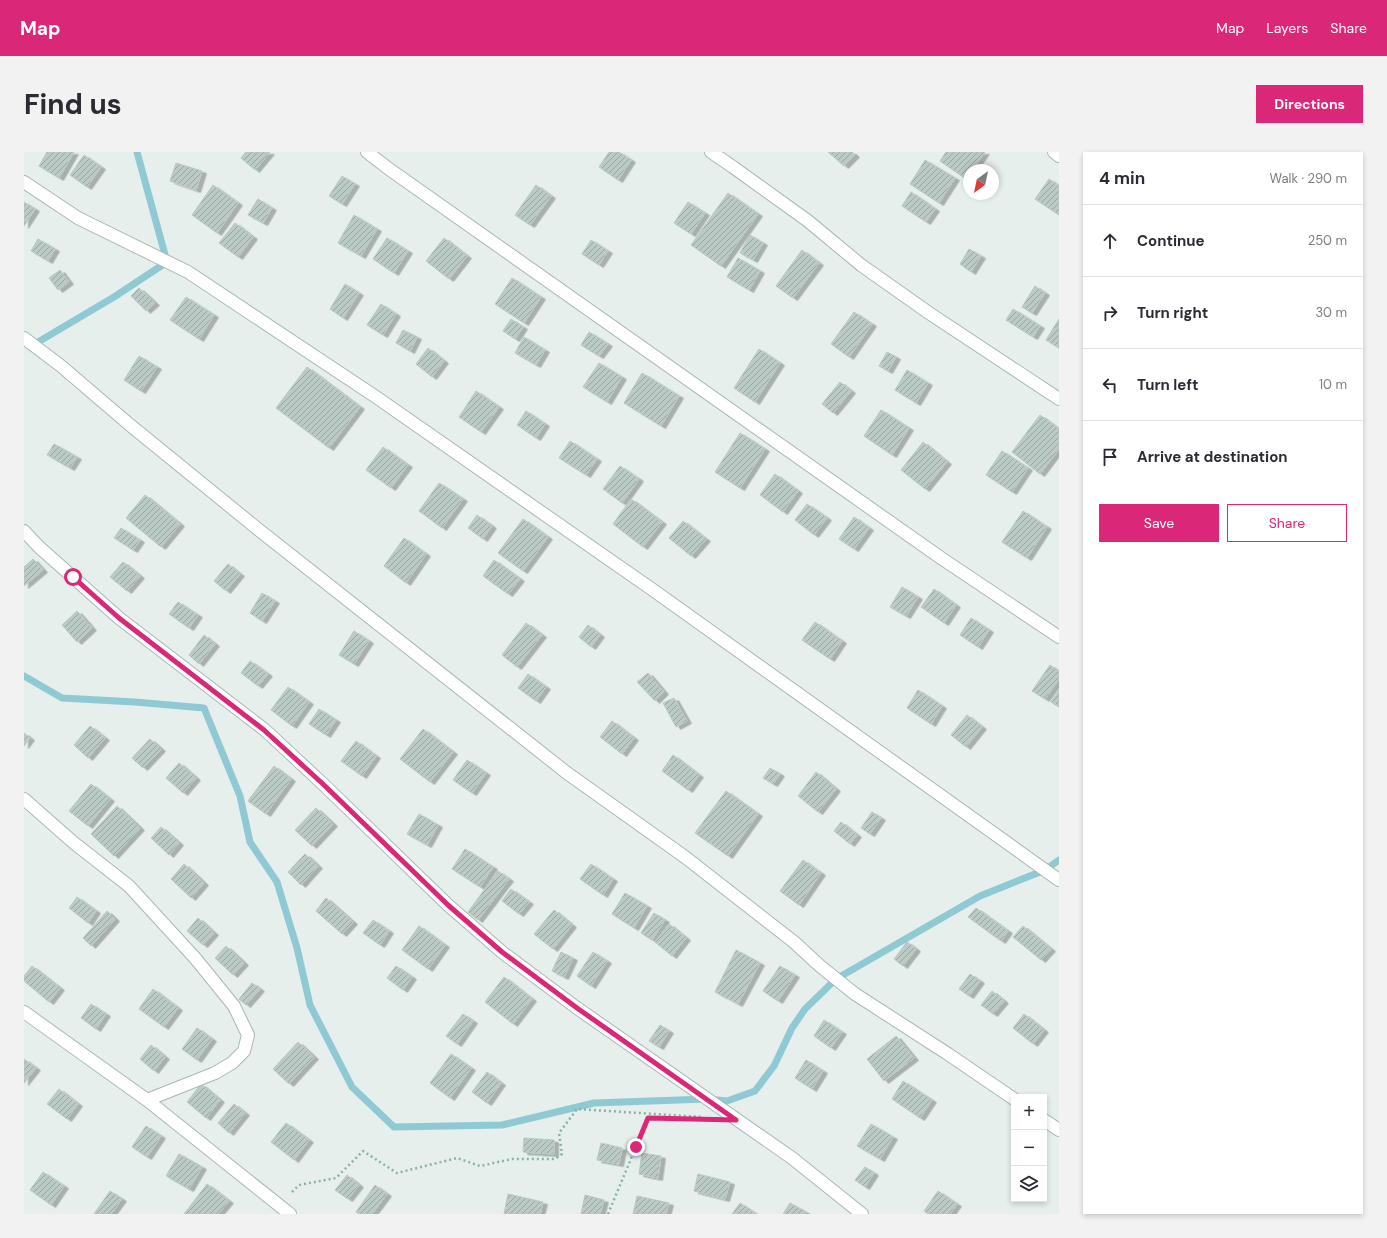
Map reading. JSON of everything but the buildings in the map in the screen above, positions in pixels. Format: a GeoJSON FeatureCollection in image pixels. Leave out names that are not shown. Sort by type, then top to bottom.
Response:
{"type":"FeatureCollection","features":[{"type":"Feature","properties":{"kind":"street"},"geometry":{"type":"LineString","coordinates":[[367,152],[395,174],[928,549],[1059,637]]}},
{"type":"Feature","properties":{"kind":"street"},"geometry":{"type":"LineString","coordinates":[[710,152],[808,221],[873,274],[1059,399]]}},
{"type":"Feature","properties":{"kind":"street"},"geometry":{"type":"LineString","coordinates":[[1054,152],[1059,156]]}},
{"type":"Feature","properties":{"kind":"street"},"geometry":{"type":"LineString","coordinates":[[24,182],[78,218],[188,272],[376,397],[653,590],[1059,880]]}},
{"type":"Feature","properties":{"kind":"street"},"geometry":{"type":"LineString","coordinates":[[24,338],[61,366],[142,435],[265,535],[567,773],[685,857],[794,942],[820,966],[855,994],[1011,1097]]}},
{"type":"Feature","properties":{"kind":"street"},"geometry":{"type":"LineString","coordinates":[[24,531],[39,547],[119,618],[264,730],[324,785],[448,905],[502,952],[577,1008],[792,1158],[862,1214]]}},
{"type":"Feature","properties":{"kind":"street"},"geometry":{"type":"LineString","coordinates":[[24,799],[74,843],[130,886],[195,958],[234,1006],[248,1036],[244,1051],[232,1063],[214,1073],[147,1100]]}},
{"type":"Feature","properties":{"kind":"street"},"geometry":{"type":"LineString","coordinates":[[24,1012],[147,1100],[290,1214]]}},
{"type":"Feature","properties":{"kind":"street"},"geometry":{"type":"LineString","coordinates":[[1047,1122],[1059,1130]]}},
{"type":"Feature","properties":{"kind":"path"},"geometry":{"type":"LineString","coordinates":[[279,1205],[299,1185],[336,1178],[363,1151],[397,1173],[457,1158],[480,1166],[512,1160],[555,1159],[562,1154],[558,1133],[577,1109],[706,1118],[648,1118],[608,1214]]}},
{"type":"Feature","properties":{"kind":"waterway"},"geometry":{"type":"LineString","coordinates":[[30,344],[33,345],[114,297],[167,262],[137,152]]}},
{"type":"Feature","properties":{"kind":"waterway"},"geometry":{"type":"LineString","coordinates":[[24,676],[62,698],[204,708],[240,796],[250,842],[277,882],[297,948],[310,1005],[352,1087],[394,1127],[502,1125],[594,1103],[707,1099],[727,1101],[755,1091],[774,1066],[792,1028],[805,1009],[836,979],[980,896],[1045,870],[1059,860]]}},
{"type":"Feature","properties":{"kind":"route"},"geometry":{"type":"LineString","coordinates":[[73,577],[119,618],[264,730],[324,785],[448,905],[502,952],[577,1008],[736,1120],[648,1118],[636,1147]]}}]}
